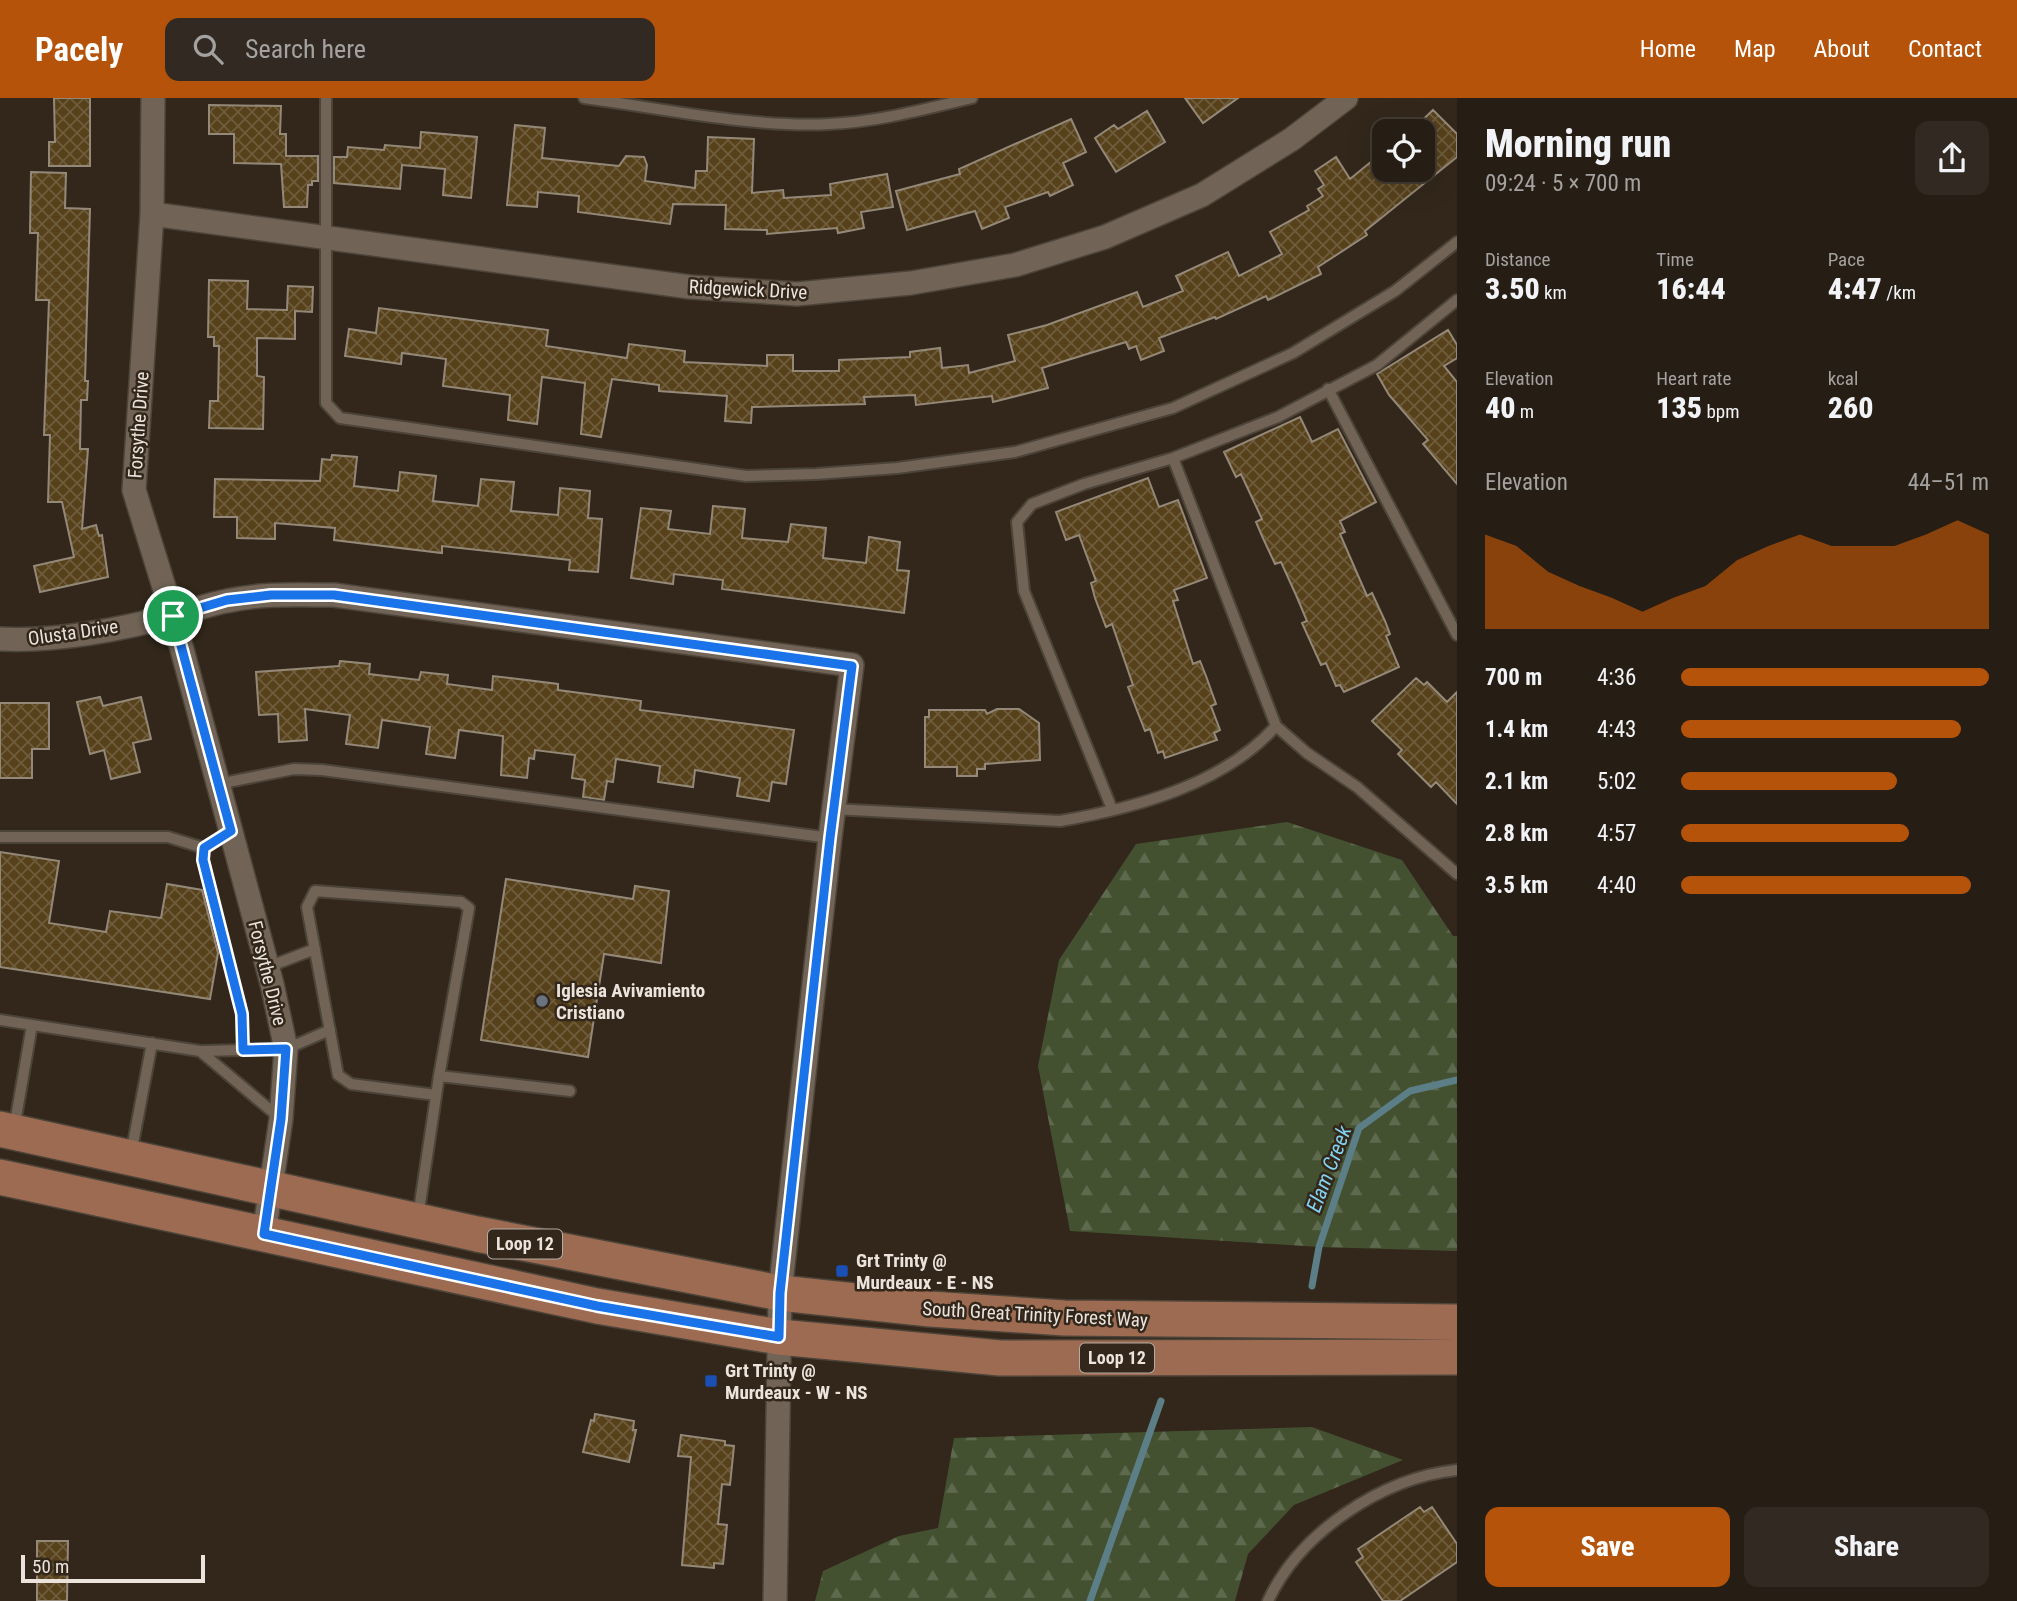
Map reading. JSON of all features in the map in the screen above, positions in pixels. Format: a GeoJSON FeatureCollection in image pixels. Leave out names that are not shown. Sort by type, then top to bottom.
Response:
{"type":"FeatureCollection","features":[{"type":"Feature","properties":{"kind":"main road","name":"South Great Trinity Forest Way"},"geometry":{"type":"LineString","coordinates":[[7,1130],[619,1263],[780,1293],[930,1309],[1064,1318],[1457,1322]]}},
{"type":"Feature","properties":{"kind":"main road","name":"South Great Trinity Forest Way"},"geometry":{"type":"LineString","coordinates":[[0,1177],[597,1306],[779,1337],[1000,1358],[1457,1357]]}},
{"type":"Feature","properties":{"kind":"street","name":"Forsythe Drive"},"geometry":{"type":"LineString","coordinates":[[153,98],[152,214],[134,490],[173,616],[268,967],[286,1049],[281,1119],[264,1234]]}},
{"type":"Feature","properties":{"kind":"street","name":"Ridgewick Drive"},"geometry":{"type":"LineString","coordinates":[[152,214],[690,287],[797,294],[911,283],[1015,265],[1117,232],[1202,195],[1292,139],[1346,98]]}},
{"type":"Feature","properties":{"kind":"street","name":"Olusta Drive"},"geometry":{"type":"LineString","coordinates":[[0,639],[29,640],[90,633],[173,616],[227,600],[271,595],[334,595],[852,666],[833,809]]}},
{"type":"Feature","properties":{"kind":"street"},"geometry":{"type":"LineString","coordinates":[[775,1601],[780,1293],[833,809]]}},
{"type":"Feature","properties":{"kind":"lane"},"geometry":{"type":"LineString","coordinates":[[326,98],[326,403],[340,418],[746,476],[830,473],[1015,452],[1173,408],[1293,353],[1395,291],[1457,242]]}},
{"type":"Feature","properties":{"kind":"lane"},"geometry":{"type":"LineString","coordinates":[[583,98],[755,120],[828,124],[889,118],[972,98]]}},
{"type":"Feature","properties":{"kind":"lane"},"geometry":{"type":"LineString","coordinates":[[1112,809],[1024,591],[1017,522],[1032,504],[1084,484],[1173,458],[1278,417],[1377,365],[1457,300]]}},
{"type":"Feature","properties":{"kind":"lane"},"geometry":{"type":"LineString","coordinates":[[1328,389],[1457,635]]}},
{"type":"Feature","properties":{"kind":"lane"},"geometry":{"type":"LineString","coordinates":[[1173,458],[1276,726],[1307,753],[1366,794],[1457,874]]}},
{"type":"Feature","properties":{"kind":"lane"},"geometry":{"type":"LineString","coordinates":[[833,809],[1060,821],[1151,801],[1196,781],[1248,752],[1276,726]]}},
{"type":"Feature","properties":{"kind":"lane"},"geometry":{"type":"LineString","coordinates":[[218,784],[294,769],[322,770],[830,838]]}},
{"type":"Feature","properties":{"kind":"lane"},"geometry":{"type":"LineString","coordinates":[[0,837],[168,837],[204,848],[231,831]]}},
{"type":"Feature","properties":{"kind":"lane"},"geometry":{"type":"LineString","coordinates":[[204,848],[203,860],[242,1014],[243,1050]]}},
{"type":"Feature","properties":{"kind":"lane"},"geometry":{"type":"LineString","coordinates":[[417,1220],[469,908],[461,902],[315,891],[307,907],[338,1074],[351,1084],[436,1096]]}},
{"type":"Feature","properties":{"kind":"lane"},"geometry":{"type":"LineString","coordinates":[[268,967],[315,949]]}},
{"type":"Feature","properties":{"kind":"lane"},"geometry":{"type":"LineString","coordinates":[[0,1020],[200,1051],[286,1049],[330,1030]]}},
{"type":"Feature","properties":{"kind":"lane"},"geometry":{"type":"LineString","coordinates":[[7,1130],[32,1025]]}},
{"type":"Feature","properties":{"kind":"lane"},"geometry":{"type":"LineString","coordinates":[[130,1157],[152,1044]]}},
{"type":"Feature","properties":{"kind":"lane"},"geometry":{"type":"LineString","coordinates":[[200,1051],[281,1119]]}},
{"type":"Feature","properties":{"kind":"lane"},"geometry":{"type":"LineString","coordinates":[[439,1076],[570,1091]]}},
{"type":"Feature","properties":{"kind":"lane"},"geometry":{"type":"LineString","coordinates":[[1268,1601],[1300,1549],[1326,1527],[1355,1507],[1426,1473],[1457,1470]]}},
{"type":"Feature","properties":{"kind":"green space"},"geometry":{"type":"Polygon","coordinates":[[[1287,822],[1402,860],[1453,936],[1457,936],[1457,1251],[1319,1247],[1070,1231],[1038,1066],[1059,960],[1136,844],[1287,822]]]}},
{"type":"Feature","properties":{"kind":"green space"},"geometry":{"type":"Polygon","coordinates":[[[1312,1427],[1403,1460],[1294,1505],[1248,1554],[1235,1601],[815,1601],[823,1571],[899,1536],[938,1528],[954,1438],[1312,1427]]]}},
{"type":"Feature","properties":{"kind":"building"},"geometry":{"type":"Polygon","coordinates":[[[54,98],[90,98],[90,166],[49,166],[49,142],[55,142],[54,98]]]}},
{"type":"Feature","properties":{"kind":"building"},"geometry":{"type":"Polygon","coordinates":[[[1185,98],[1238,98],[1203,123],[1185,98]]]}},
{"type":"Feature","properties":{"kind":"building"},"geometry":{"type":"Polygon","coordinates":[[[209,105],[281,106],[280,134],[286,134],[286,156],[318,156],[318,181],[312,181],[312,185],[308,185],[307,207],[284,207],[281,164],[234,163],[234,134],[209,134],[209,105]]]}},
{"type":"Feature","properties":{"kind":"building"},"geometry":{"type":"Polygon","coordinates":[[[1433,110],[1457,134],[1457,157],[1435,175],[1435,119],[1424,119],[1433,110]]]}},
{"type":"Feature","properties":{"kind":"building"},"geometry":{"type":"Polygon","coordinates":[[[1147,111],[1165,142],[1116,172],[1095,138],[1114,125],[1118,129],[1147,111]]]}},
{"type":"Feature","properties":{"kind":"building"},"geometry":{"type":"Polygon","coordinates":[[[1071,119],[1086,152],[1063,163],[1073,185],[1050,196],[1048,192],[1005,207],[1009,218],[982,229],[975,211],[907,230],[896,191],[960,174],[959,169],[1071,119]]]}},
{"type":"Feature","properties":{"kind":"building"},"geometry":{"type":"Polygon","coordinates":[[[515,125],[545,128],[542,158],[619,166],[626,156],[644,157],[647,165],[645,181],[695,188],[696,171],[707,171],[708,137],[754,139],[752,193],[783,190],[784,198],[831,195],[830,184],[887,174],[893,207],[861,212],[864,228],[838,233],[837,228],[767,234],[767,230],[725,229],[726,205],[673,204],[670,224],[578,212],[579,196],[538,192],[537,207],[507,205],[515,125]]]}},
{"type":"Feature","properties":{"kind":"building"},"geometry":{"type":"Polygon","coordinates":[[[421,132],[477,137],[471,198],[443,195],[445,169],[402,165],[400,189],[334,183],[334,157],[347,157],[348,147],[384,150],[385,145],[420,148],[421,132]]]}},
{"type":"Feature","properties":{"kind":"building"},"geometry":{"type":"Polygon","coordinates":[[[1336,157],[1350,179],[1372,161],[1372,182],[1426,182],[1365,231],[1367,235],[1318,267],[1321,274],[1268,300],[1266,296],[1216,319],[1215,317],[1159,338],[1164,351],[1141,360],[1136,346],[1129,349],[1126,342],[1042,368],[1048,388],[993,402],[992,396],[916,405],[915,395],[864,397],[865,404],[752,407],[751,423],[725,421],[727,396],[659,391],[659,385],[612,379],[601,437],[581,434],[585,383],[542,377],[537,424],[508,420],[510,395],[443,386],[446,359],[402,353],[401,364],[345,356],[349,329],[376,333],[379,308],[548,330],[546,346],[627,358],[629,344],[685,351],[684,362],[767,366],[767,355],[793,355],[793,371],[839,371],[839,360],[910,357],[910,352],[940,348],[942,368],[968,365],[969,373],[1015,361],[1008,335],[1047,325],[1137,292],[1143,307],[1183,291],[1176,276],[1228,252],[1239,276],[1282,254],[1270,232],[1309,210],[1307,206],[1323,196],[1318,189],[1324,185],[1315,171],[1336,157]]]}},
{"type":"Feature","properties":{"kind":"building"},"geometry":{"type":"Polygon","coordinates":[[[31,172],[66,173],[65,208],[90,209],[85,381],[88,381],[87,400],[81,400],[80,449],[88,449],[82,529],[96,525],[99,536],[102,535],[108,577],[40,592],[34,566],[74,557],[62,502],[48,502],[50,435],[44,435],[49,300],[36,300],[38,233],[30,233],[31,172]]]}},
{"type":"Feature","properties":{"kind":"building"},"geometry":{"type":"Polygon","coordinates":[[[209,280],[248,281],[247,309],[287,310],[288,286],[313,287],[312,312],[295,311],[295,339],[257,338],[257,376],[264,377],[263,429],[209,428],[210,401],[218,401],[219,346],[214,346],[214,337],[208,337],[209,280]]]}},
{"type":"Feature","properties":{"kind":"building"},"geometry":{"type":"Polygon","coordinates":[[[1448,330],[1457,345],[1457,358],[1444,366],[1457,382],[1457,484],[1423,444],[1428,440],[1389,395],[1377,374],[1448,330]]]}},
{"type":"Feature","properties":{"kind":"building"},"geometry":{"type":"Polygon","coordinates":[[[1300,417],[1312,442],[1338,429],[1376,502],[1340,521],[1345,532],[1340,534],[1367,596],[1372,593],[1385,621],[1390,634],[1386,636],[1399,667],[1344,692],[1340,685],[1336,686],[1326,663],[1321,665],[1302,623],[1307,621],[1281,562],[1275,564],[1256,522],[1262,519],[1241,474],[1236,477],[1224,452],[1300,417]]]}},
{"type":"Feature","properties":{"kind":"building"},"geometry":{"type":"Polygon","coordinates":[[[332,455],[357,457],[354,486],[398,491],[400,472],[436,476],[433,501],[478,506],[481,479],[514,482],[511,511],[558,515],[560,488],[590,491],[588,518],[602,519],[598,572],[569,570],[570,560],[442,546],[442,553],[334,540],[335,528],[275,523],[275,539],[237,538],[237,517],[214,517],[215,479],[320,481],[322,459],[331,460],[332,455]]]}},
{"type":"Feature","properties":{"kind":"building"},"geometry":{"type":"Polygon","coordinates":[[[1148,478],[1159,507],[1178,500],[1207,578],[1174,590],[1178,600],[1173,601],[1193,664],[1200,661],[1206,676],[1216,704],[1211,706],[1220,730],[1214,733],[1217,740],[1165,758],[1163,751],[1158,753],[1150,729],[1145,731],[1128,687],[1133,685],[1112,624],[1106,627],[1095,598],[1091,583],[1096,581],[1079,535],[1066,540],[1056,512],[1148,478]]]}},
{"type":"Feature","properties":{"kind":"building"},"geometry":{"type":"Polygon","coordinates":[[[713,506],[745,509],[742,538],[788,542],[791,524],[826,528],[823,558],[866,563],[869,537],[900,542],[897,570],[909,571],[904,613],[722,589],[723,580],[674,574],[673,584],[631,578],[641,508],[671,511],[668,529],[710,534],[713,506]]]}},
{"type":"Feature","properties":{"kind":"building"},"geometry":{"type":"Polygon","coordinates":[[[340,661],[370,664],[369,674],[419,680],[421,672],[448,675],[447,684],[492,690],[493,676],[558,684],[558,690],[641,701],[640,710],[794,730],[786,784],[772,782],[769,801],[737,796],[740,778],[695,770],[693,787],[658,782],[660,766],[616,759],[613,782],[607,781],[604,800],[583,797],[585,780],[572,778],[575,755],[535,750],[534,759],[529,758],[527,778],[501,775],[503,736],[459,730],[455,758],[426,754],[430,727],[382,720],[378,748],[346,744],[350,715],[305,709],[307,740],[279,742],[278,714],[259,715],[256,672],[339,666],[340,661]]]}},
{"type":"Feature","properties":{"kind":"building"},"geometry":{"type":"Polygon","coordinates":[[[1416,678],[1424,685],[1427,682],[1447,702],[1457,692],[1457,804],[1436,782],[1431,787],[1398,754],[1402,750],[1372,721],[1416,678]]]}},
{"type":"Feature","properties":{"kind":"building"},"geometry":{"type":"Polygon","coordinates":[[[100,697],[103,706],[141,697],[151,739],[133,743],[140,772],[111,779],[104,750],[90,754],[77,702],[100,697]]]}},
{"type":"Feature","properties":{"kind":"building"},"geometry":{"type":"Polygon","coordinates":[[[0,703],[49,703],[49,749],[32,749],[32,778],[0,778],[0,703]]]}},
{"type":"Feature","properties":{"kind":"building"},"geometry":{"type":"Polygon","coordinates":[[[997,709],[1019,709],[1039,723],[1040,760],[985,764],[985,769],[977,769],[977,776],[957,776],[957,767],[925,767],[925,717],[929,717],[929,710],[985,710],[987,714],[997,709]]]}},
{"type":"Feature","properties":{"kind":"building"},"geometry":{"type":"Polygon","coordinates":[[[0,852],[59,861],[49,923],[106,932],[110,911],[161,918],[167,884],[202,890],[218,953],[210,999],[0,967],[0,852]]]}},
{"type":"Feature","properties":{"kind":"building","name":"Iglesia Avivamiento Cristiano"},"geometry":{"type":"Polygon","coordinates":[[[506,879],[633,899],[635,886],[669,891],[661,963],[604,954],[588,1057],[481,1040],[506,879]]]}},
{"type":"Feature","properties":{"kind":"building"},"geometry":{"type":"Polygon","coordinates":[[[595,1414],[634,1421],[633,1430],[636,1430],[629,1462],[583,1452],[595,1414]]]}},
{"type":"Feature","properties":{"kind":"building"},"geometry":{"type":"Polygon","coordinates":[[[681,1435],[725,1441],[725,1445],[734,1446],[730,1485],[722,1484],[718,1524],[727,1525],[723,1564],[714,1563],[714,1568],[682,1565],[691,1457],[678,1456],[681,1435]]]}},
{"type":"Feature","properties":{"kind":"building"},"geometry":{"type":"Polygon","coordinates":[[[1420,1507],[1424,1512],[1432,1507],[1457,1544],[1457,1562],[1400,1601],[1383,1601],[1356,1562],[1363,1557],[1358,1549],[1420,1507]]]}},
{"type":"Feature","properties":{"kind":"building"},"geometry":{"type":"Polygon","coordinates":[[[37,1541],[68,1541],[67,1601],[37,1601],[37,1541]]]}},
{"type":"Feature","properties":{"kind":"waterway","name":"Elam Creek"},"geometry":{"type":"LineString","coordinates":[[1312,1286],[1319,1247],[1359,1128],[1410,1091],[1457,1080]]}},
{"type":"Feature","properties":{"kind":"waterway","name":"Elam Creek"},"geometry":{"type":"LineString","coordinates":[[1090,1601],[1161,1401]]}},
{"type":"Feature","properties":{"kind":"place","name":"Iglesia Avivamiento Cristiano"},"geometry":{"type":"Point","coordinates":[542,1001]}},
{"type":"Feature","properties":{"kind":"place","name":"Grt Trinty @ Murdeaux - E - NS"},"geometry":{"type":"Point","coordinates":[842,1271]}},
{"type":"Feature","properties":{"kind":"place","name":"Grt Trinty @ Murdeaux - W - NS"},"geometry":{"type":"Point","coordinates":[711,1381]}},
{"type":"Feature","properties":{"kind":"route"},"geometry":{"type":"LineString","coordinates":[[271,595],[334,595],[852,666],[830,838],[780,1293],[779,1337],[597,1306],[264,1234],[281,1119],[286,1049],[243,1050],[242,1014],[203,860],[204,848],[231,831],[173,616],[227,600],[271,595]]}}]}
